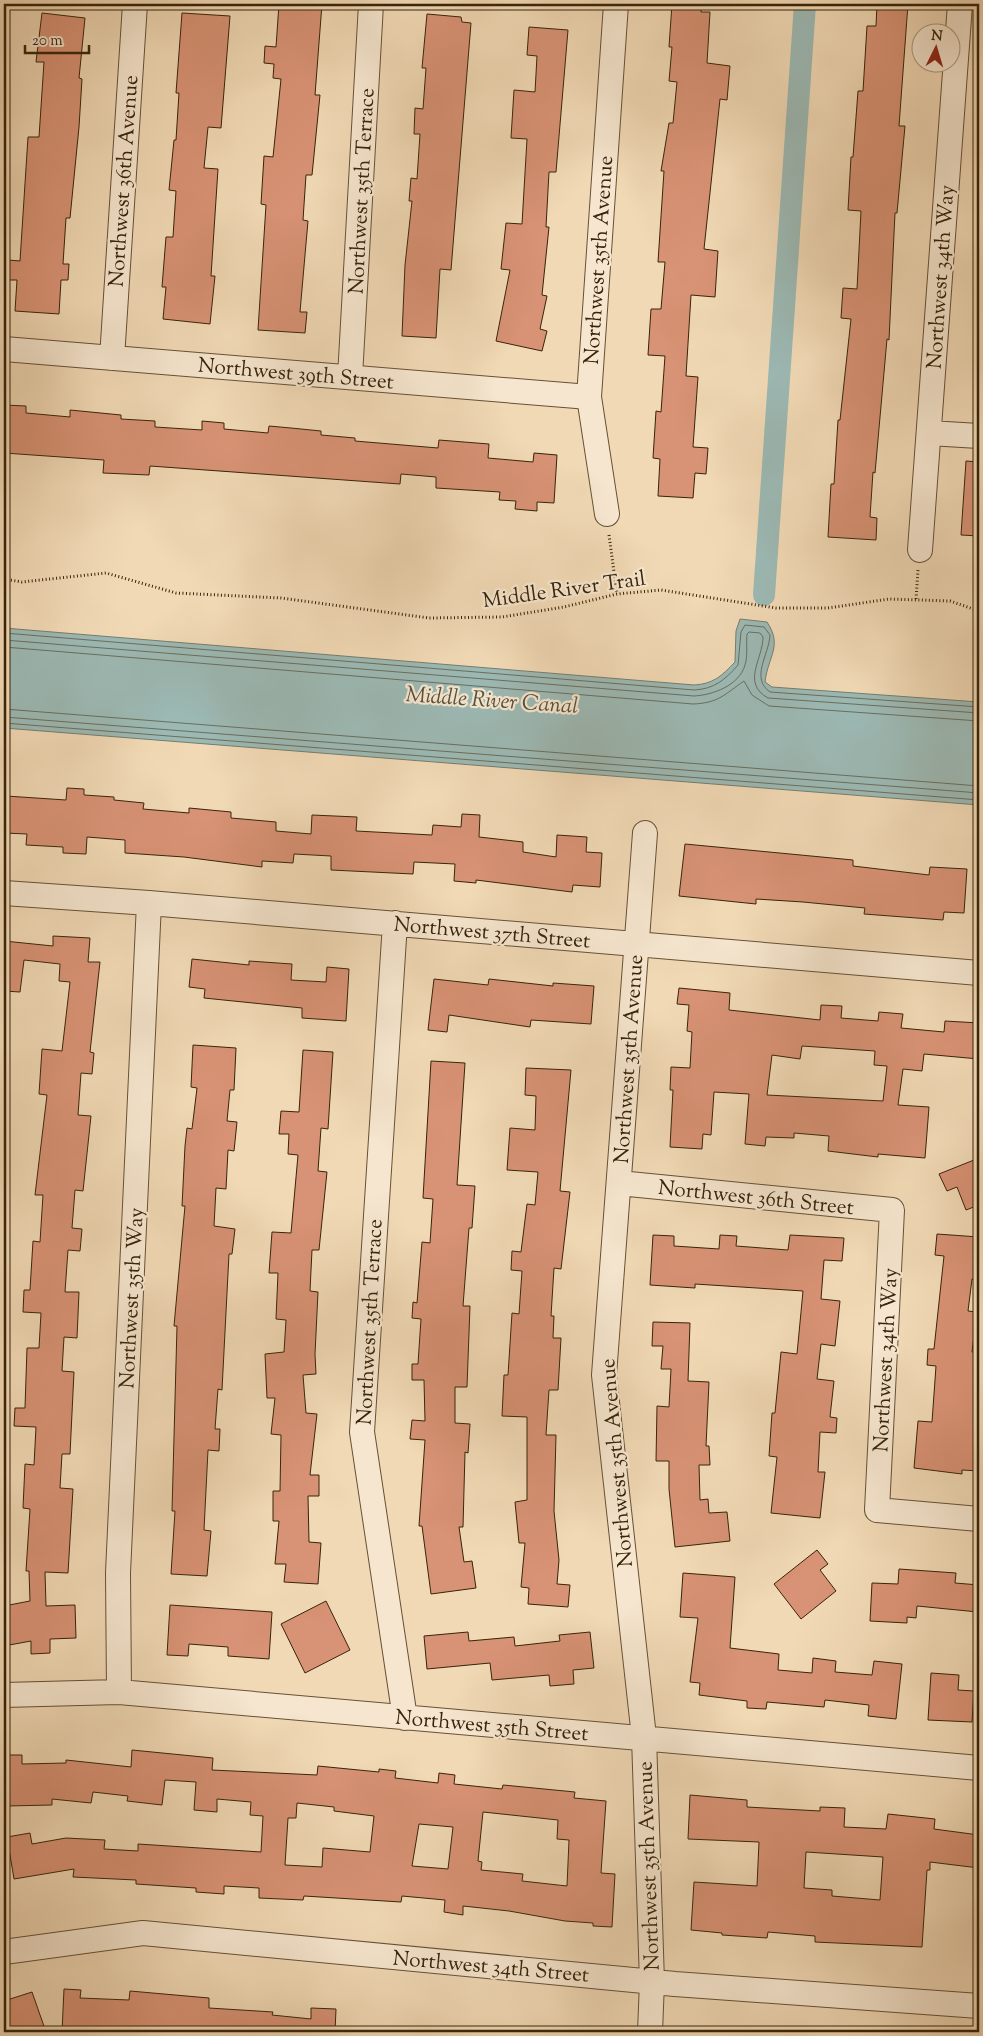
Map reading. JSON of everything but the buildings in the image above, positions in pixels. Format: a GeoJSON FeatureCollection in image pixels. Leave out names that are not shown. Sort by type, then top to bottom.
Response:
{"type":"FeatureCollection","features":[{"type":"Feature","properties":{"kind":"street","name":"Northwest 36th Avenue"},"geometry":{"type":"LineString","coordinates":[[112,358],[135,4]]}},
{"type":"Feature","properties":{"kind":"street","name":"Northwest 35th Terrace"},"geometry":{"type":"LineString","coordinates":[[350,378],[371,4]]}},
{"type":"Feature","properties":{"kind":"street","name":"Northwest 35th Avenue"},"geometry":{"type":"LineString","coordinates":[[607,514],[589,397],[616,4]]}},
{"type":"Feature","properties":{"kind":"street","name":"Northwest 34th Way"},"geometry":{"type":"LineString","coordinates":[[920,550],[960,4]]}},
{"type":"Feature","properties":{"kind":"street","name":"Northwest 39th Street"},"geometry":{"type":"LineString","coordinates":[[4,349],[589,397]]}},
{"type":"Feature","properties":{"kind":"street"},"geometry":{"type":"LineString","coordinates":[[929,433],[979,436]]}},
{"type":"Feature","properties":{"kind":"street","name":"Northwest 35th Avenue"},"geometry":{"type":"LineString","coordinates":[[645,833],[604,1375],[644,1737],[652,1982],[650,2032]]}},
{"type":"Feature","properties":{"kind":"street","name":"Northwest 37th Street"},"geometry":{"type":"LineString","coordinates":[[4,893],[395,923],[979,973]]}},
{"type":"Feature","properties":{"kind":"street","name":"Northwest 35th Way"},"geometry":{"type":"LineString","coordinates":[[119,1692],[118,1563],[149,903]]}},
{"type":"Feature","properties":{"kind":"street","name":"Northwest 35th Terrace"},"geometry":{"type":"LineString","coordinates":[[395,923],[362,1432],[405,1718]]}},
{"type":"Feature","properties":{"kind":"street","name":"Northwest 36th Street"},"geometry":{"type":"LineString","coordinates":[[619,1183],[892,1210]]}},
{"type":"Feature","properties":{"kind":"street","name":"Northwest 34th Way"},"geometry":{"type":"LineString","coordinates":[[892,1210],[877,1510],[979,1519]]}},
{"type":"Feature","properties":{"kind":"street","name":"Northwest 35th Street"},"geometry":{"type":"LineString","coordinates":[[4,1694],[119,1692],[979,1768]]}},
{"type":"Feature","properties":{"kind":"street","name":"Northwest 34th Street"},"geometry":{"type":"LineString","coordinates":[[4,1952],[143,1933],[652,1982],[979,2006]]}},
{"type":"Feature","properties":{"kind":"path"},"geometry":{"type":"LineString","coordinates":[[607,514],[617,594]]}},
{"type":"Feature","properties":{"kind":"path"},"geometry":{"type":"LineString","coordinates":[[916,599],[920,550]]}},
{"type":"Feature","properties":{"kind":"path","name":"Middle River Trail"},"geometry":{"type":"LineString","coordinates":[[4,579],[22,582],[106,573],[176,593],[281,598],[429,618],[502,617],[617,594],[661,590],[776,608],[828,608],[889,598],[950,601],[979,611]]}},
{"type":"Feature","properties":{"kind":"water","name":"Middle River Canal"},"geometry":{"type":"Polygon","coordinates":[[[740,619],[767,622],[772,630],[774,645],[765,682],[772,687],[979,702],[979,805],[4,728],[4,628],[694,685],[707,683],[717,678],[735,662],[736,631],[740,619]]]}},
{"type":"Feature","properties":{"kind":"waterway"},"geometry":{"type":"LineString","coordinates":[[764,595],[805,4]]}}]}
